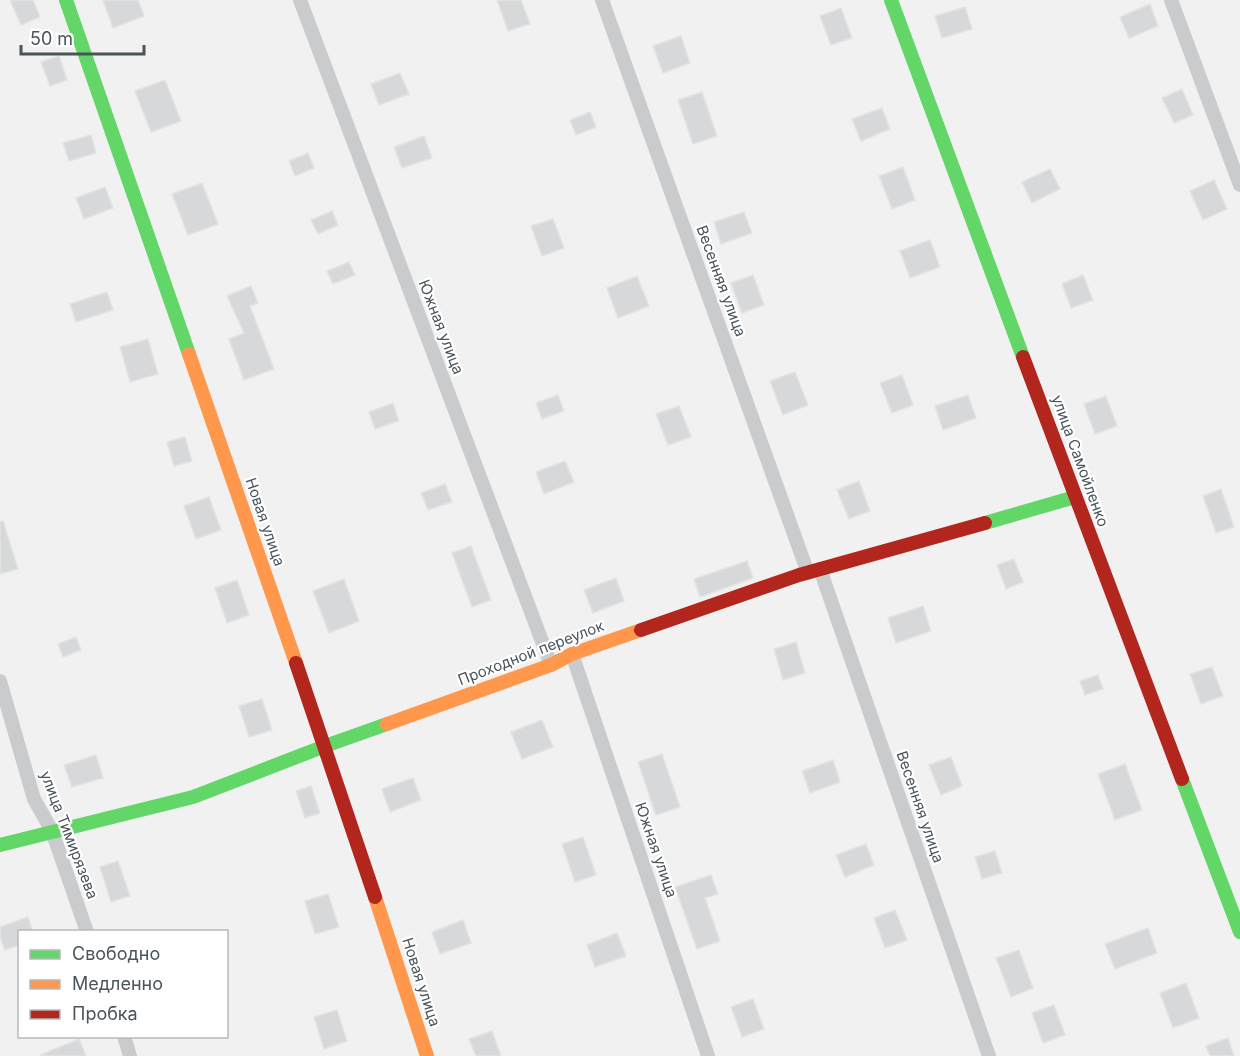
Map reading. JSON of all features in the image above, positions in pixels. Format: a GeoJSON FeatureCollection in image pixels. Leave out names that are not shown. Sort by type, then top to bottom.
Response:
{"type":"FeatureCollection","features":[{"type":"Feature","properties":{"kind":"street","name":"Новая улица"},"geometry":{"type":"LineString","coordinates":[[66,0],[325,746],[428,1056]]}},
{"type":"Feature","properties":{"kind":"street","name":"Южная улица"},"geometry":{"type":"LineString","coordinates":[[300,0],[551,665]]}},
{"type":"Feature","properties":{"kind":"street","name":"Весенняя улица"},"geometry":{"type":"LineString","coordinates":[[602,0],[814,571],[989,1056]]}},
{"type":"Feature","properties":{"kind":"street","name":"улица Самойленко"},"geometry":{"type":"LineString","coordinates":[[891,0],[1240,932]]}},
{"type":"Feature","properties":{"kind":"street"},"geometry":{"type":"LineString","coordinates":[[1171,0],[1240,185]]}},
{"type":"Feature","properties":{"kind":"street","name":"Проходной переулок"},"geometry":{"type":"LineString","coordinates":[[0,845],[193,797],[325,746],[551,665],[572,654],[814,571],[1076,497]]}},
{"type":"Feature","properties":{"kind":"street","name":"Южная улица"},"geometry":{"type":"LineString","coordinates":[[572,654],[708,1056]]}},
{"type":"Feature","properties":{"kind":"street","name":"улица Тимирязева"},"geometry":{"type":"LineString","coordinates":[[0,681],[34,799],[52,831],[86,930]]}},
{"type":"Feature","properties":{"kind":"street"},"geometry":{"type":"LineString","coordinates":[[125,1038],[130,1056]]}},
{"type":"Feature","properties":{"kind":"building"},"geometry":{"type":"Polygon","coordinates":[[[10,0],[33,0],[40,17],[21,25],[10,0]]]}},
{"type":"Feature","properties":{"kind":"building"},"geometry":{"type":"Polygon","coordinates":[[[103,0],[138,0],[144,16],[113,28],[103,0]]]}},
{"type":"Feature","properties":{"kind":"building"},"geometry":{"type":"Polygon","coordinates":[[[497,0],[521,0],[530,24],[508,31],[497,0]]]}},
{"type":"Feature","properties":{"kind":"building"},"geometry":{"type":"Polygon","coordinates":[[[1150,4],[1158,26],[1129,38],[1120,17],[1150,4]]]}},
{"type":"Feature","properties":{"kind":"building"},"geometry":{"type":"Polygon","coordinates":[[[965,7],[972,29],[942,38],[935,16],[965,7]]]}},
{"type":"Feature","properties":{"kind":"building"},"geometry":{"type":"Polygon","coordinates":[[[841,8],[852,38],[831,45],[820,16],[841,8]]]}},
{"type":"Feature","properties":{"kind":"building"},"geometry":{"type":"Polygon","coordinates":[[[681,36],[690,63],[663,73],[653,46],[681,36]]]}},
{"type":"Feature","properties":{"kind":"building"},"geometry":{"type":"Polygon","coordinates":[[[59,56],[67,80],[50,86],[41,62],[59,56]]]}},
{"type":"Feature","properties":{"kind":"building"},"geometry":{"type":"Polygon","coordinates":[[[400,73],[409,94],[379,105],[371,84],[400,73]]]}},
{"type":"Feature","properties":{"kind":"building"},"geometry":{"type":"Polygon","coordinates":[[[165,80],[181,121],[151,132],[135,91],[165,80]]]}},
{"type":"Feature","properties":{"kind":"building"},"geometry":{"type":"Polygon","coordinates":[[[1182,89],[1193,115],[1174,123],[1162,98],[1182,89]]]}},
{"type":"Feature","properties":{"kind":"building"},"geometry":{"type":"Polygon","coordinates":[[[702,92],[717,136],[693,144],[678,100],[702,92]]]}},
{"type":"Feature","properties":{"kind":"building"},"geometry":{"type":"Polygon","coordinates":[[[882,108],[890,129],[861,141],[852,119],[882,108]]]}},
{"type":"Feature","properties":{"kind":"building"},"geometry":{"type":"Polygon","coordinates":[[[590,112],[596,127],[576,135],[570,120],[590,112]]]}},
{"type":"Feature","properties":{"kind":"building"},"geometry":{"type":"Polygon","coordinates":[[[91,135],[96,153],[69,161],[63,143],[91,135]]]}},
{"type":"Feature","properties":{"kind":"building"},"geometry":{"type":"Polygon","coordinates":[[[424,136],[432,158],[402,168],[394,147],[424,136]]]}},
{"type":"Feature","properties":{"kind":"building"},"geometry":{"type":"Polygon","coordinates":[[[308,153],[314,168],[295,176],[289,161],[308,153]]]}},
{"type":"Feature","properties":{"kind":"building"},"geometry":{"type":"Polygon","coordinates":[[[903,167],[915,200],[892,209],[879,176],[903,167]]]}},
{"type":"Feature","properties":{"kind":"building"},"geometry":{"type":"Polygon","coordinates":[[[1050,169],[1060,189],[1032,203],[1022,182],[1050,169]]]}},
{"type":"Feature","properties":{"kind":"building"},"geometry":{"type":"Polygon","coordinates":[[[1214,180],[1227,209],[1203,220],[1190,191],[1214,180]]]}},
{"type":"Feature","properties":{"kind":"building"},"geometry":{"type":"Polygon","coordinates":[[[202,183],[218,224],[188,235],[172,194],[202,183]]]}},
{"type":"Feature","properties":{"kind":"building"},"geometry":{"type":"Polygon","coordinates":[[[105,187],[113,208],[84,219],[76,198],[105,187]]]}},
{"type":"Feature","properties":{"kind":"building"},"geometry":{"type":"Polygon","coordinates":[[[332,211],[338,225],[318,234],[311,220],[332,211]]]}},
{"type":"Feature","properties":{"kind":"building"},"geometry":{"type":"Polygon","coordinates":[[[744,212],[752,233],[721,244],[714,222],[744,212]]]}},
{"type":"Feature","properties":{"kind":"building"},"geometry":{"type":"Polygon","coordinates":[[[553,219],[564,248],[542,256],[531,226],[553,219]]]}},
{"type":"Feature","properties":{"kind":"building"},"geometry":{"type":"Polygon","coordinates":[[[930,240],[940,267],[910,278],[900,251],[930,240]]]}},
{"type":"Feature","properties":{"kind":"building"},"geometry":{"type":"Polygon","coordinates":[[[349,262],[355,275],[333,284],[327,271],[349,262]]]}},
{"type":"Feature","properties":{"kind":"building"},"geometry":{"type":"Polygon","coordinates":[[[753,275],[764,305],[742,313],[731,283],[753,275]]]}},
{"type":"Feature","properties":{"kind":"building"},"geometry":{"type":"Polygon","coordinates":[[[1083,275],[1093,300],[1071,308],[1062,284],[1083,275]]]}},
{"type":"Feature","properties":{"kind":"building"},"geometry":{"type":"Polygon","coordinates":[[[637,276],[649,306],[618,318],[607,288],[637,276]]]}},
{"type":"Feature","properties":{"kind":"building"},"geometry":{"type":"Polygon","coordinates":[[[251,286],[258,303],[250,306],[274,369],[244,380],[229,339],[244,333],[227,296],[251,286]]]}},
{"type":"Feature","properties":{"kind":"building"},"geometry":{"type":"Polygon","coordinates":[[[107,292],[113,310],[76,322],[70,304],[107,292]]]}},
{"type":"Feature","properties":{"kind":"building"},"geometry":{"type":"Polygon","coordinates":[[[148,339],[158,374],[130,382],[120,347],[148,339]]]}},
{"type":"Feature","properties":{"kind":"building"},"geometry":{"type":"Polygon","coordinates":[[[795,372],[808,405],[783,415],[770,381],[795,372]]]}},
{"type":"Feature","properties":{"kind":"building"},"geometry":{"type":"Polygon","coordinates":[[[902,375],[913,405],[892,413],[880,383],[902,375]]]}},
{"type":"Feature","properties":{"kind":"building"},"geometry":{"type":"Polygon","coordinates":[[[558,395],[564,411],[542,419],[536,403],[558,395]]]}},
{"type":"Feature","properties":{"kind":"building"},"geometry":{"type":"Polygon","coordinates":[[[968,395],[976,418],[943,430],[935,406],[968,395]]]}},
{"type":"Feature","properties":{"kind":"building"},"geometry":{"type":"Polygon","coordinates":[[[1106,396],[1117,426],[1095,434],[1084,404],[1106,396]]]}},
{"type":"Feature","properties":{"kind":"building"},"geometry":{"type":"Polygon","coordinates":[[[393,403],[399,421],[375,429],[369,412],[393,403]]]}},
{"type":"Feature","properties":{"kind":"building"},"geometry":{"type":"Polygon","coordinates":[[[679,406],[691,437],[668,445],[656,414],[679,406]]]}},
{"type":"Feature","properties":{"kind":"building"},"geometry":{"type":"Polygon","coordinates":[[[185,437],[192,461],[174,466],[167,442],[185,437]]]}},
{"type":"Feature","properties":{"kind":"building"},"geometry":{"type":"Polygon","coordinates":[[[565,461],[574,482],[544,494],[536,472],[565,461]]]}},
{"type":"Feature","properties":{"kind":"building"},"geometry":{"type":"Polygon","coordinates":[[[859,481],[870,511],[849,519],[837,490],[859,481]]]}},
{"type":"Feature","properties":{"kind":"building"},"geometry":{"type":"Polygon","coordinates":[[[445,484],[452,502],[428,510],[421,493],[445,484]]]}},
{"type":"Feature","properties":{"kind":"building"},"geometry":{"type":"Polygon","coordinates":[[[1221,489],[1234,527],[1216,533],[1203,496],[1221,489]]]}},
{"type":"Feature","properties":{"kind":"building"},"geometry":{"type":"Polygon","coordinates":[[[209,497],[221,530],[196,539],[184,506],[209,497]]]}},
{"type":"Feature","properties":{"kind":"building"},"geometry":{"type":"Polygon","coordinates":[[[3,521],[18,569],[0,574],[0,522],[3,521]]]}},
{"type":"Feature","properties":{"kind":"building"},"geometry":{"type":"Polygon","coordinates":[[[471,546],[491,600],[472,607],[452,553],[471,546]]]}},
{"type":"Feature","properties":{"kind":"building"},"geometry":{"type":"Polygon","coordinates":[[[1014,559],[1023,582],[1006,589],[997,565],[1014,559]]]}},
{"type":"Feature","properties":{"kind":"building"},"geometry":{"type":"Polygon","coordinates":[[[747,561],[753,578],[700,597],[694,579],[747,561]]]}},
{"type":"Feature","properties":{"kind":"building"},"geometry":{"type":"Polygon","coordinates":[[[616,578],[624,601],[593,613],[584,590],[616,578]]]}},
{"type":"Feature","properties":{"kind":"building"},"geometry":{"type":"Polygon","coordinates":[[[344,579],[359,621],[329,633],[313,591],[344,579]]]}},
{"type":"Feature","properties":{"kind":"building"},"geometry":{"type":"Polygon","coordinates":[[[237,580],[249,615],[227,623],[215,588],[237,580]]]}},
{"type":"Feature","properties":{"kind":"building"},"geometry":{"type":"Polygon","coordinates":[[[923,606],[931,631],[896,643],[888,618],[923,606]]]}},
{"type":"Feature","properties":{"kind":"building"},"geometry":{"type":"Polygon","coordinates":[[[76,637],[81,650],[63,657],[58,644],[76,637]]]}},
{"type":"Feature","properties":{"kind":"building"},"geometry":{"type":"Polygon","coordinates":[[[796,642],[805,673],[783,680],[774,649],[796,642]]]}},
{"type":"Feature","properties":{"kind":"building"},"geometry":{"type":"Polygon","coordinates":[[[1212,667],[1223,696],[1201,704],[1190,674],[1212,667]]]}},
{"type":"Feature","properties":{"kind":"building"},"geometry":{"type":"Polygon","coordinates":[[[1098,675],[1103,689],[1085,695],[1080,681],[1098,675]]]}},
{"type":"Feature","properties":{"kind":"building"},"geometry":{"type":"Polygon","coordinates":[[[262,699],[272,730],[249,737],[239,706],[262,699]]]}},
{"type":"Feature","properties":{"kind":"building"},"geometry":{"type":"Polygon","coordinates":[[[542,720],[553,747],[522,759],[511,732],[542,720]]]}},
{"type":"Feature","properties":{"kind":"building"},"geometry":{"type":"Polygon","coordinates":[[[662,754],[680,807],[656,815],[638,762],[662,754]]]}},
{"type":"Feature","properties":{"kind":"building"},"geometry":{"type":"Polygon","coordinates":[[[96,755],[103,778],[72,787],[64,765],[96,755]]]}},
{"type":"Feature","properties":{"kind":"building"},"geometry":{"type":"Polygon","coordinates":[[[951,757],[962,786],[941,795],[929,765],[951,757]]]}},
{"type":"Feature","properties":{"kind":"building"},"geometry":{"type":"Polygon","coordinates":[[[833,760],[840,782],[810,793],[802,771],[833,760]]]}},
{"type":"Feature","properties":{"kind":"building"},"geometry":{"type":"Polygon","coordinates":[[[1125,764],[1142,810],[1115,820],[1098,774],[1125,764]]]}},
{"type":"Feature","properties":{"kind":"building"},"geometry":{"type":"Polygon","coordinates":[[[413,778],[421,800],[390,812],[382,789],[413,778]]]}},
{"type":"Feature","properties":{"kind":"building"},"geometry":{"type":"Polygon","coordinates":[[[311,786],[320,813],[305,818],[296,791],[311,786]]]}},
{"type":"Feature","properties":{"kind":"building"},"geometry":{"type":"Polygon","coordinates":[[[583,837],[596,875],[575,882],[562,844],[583,837]]]}},
{"type":"Feature","properties":{"kind":"building"},"geometry":{"type":"Polygon","coordinates":[[[866,844],[874,865],[845,877],[836,855],[866,844]]]}},
{"type":"Feature","properties":{"kind":"building"},"geometry":{"type":"Polygon","coordinates":[[[995,851],[1002,873],[982,879],[975,857],[995,851]]]}},
{"type":"Feature","properties":{"kind":"building"},"geometry":{"type":"Polygon","coordinates":[[[118,861],[130,896],[111,902],[100,867],[118,861]]]}},
{"type":"Feature","properties":{"kind":"building"},"geometry":{"type":"Polygon","coordinates":[[[711,875],[718,894],[705,898],[720,941],[697,949],[675,887],[711,875]]]}},
{"type":"Feature","properties":{"kind":"building"},"geometry":{"type":"Polygon","coordinates":[[[328,894],[339,927],[315,934],[305,901],[328,894]]]}},
{"type":"Feature","properties":{"kind":"building"},"geometry":{"type":"Polygon","coordinates":[[[895,910],[907,940],[885,948],[874,918],[895,910]]]}},
{"type":"Feature","properties":{"kind":"building"},"geometry":{"type":"Polygon","coordinates":[[[28,917],[32,930],[18,930],[18,946],[5,950],[0,937],[0,927],[28,917]]]}},
{"type":"Feature","properties":{"kind":"building"},"geometry":{"type":"Polygon","coordinates":[[[463,920],[471,943],[440,954],[432,932],[463,920]]]}},
{"type":"Feature","properties":{"kind":"building"},"geometry":{"type":"Polygon","coordinates":[[[1148,928],[1157,953],[1115,969],[1105,944],[1148,928]]]}},
{"type":"Feature","properties":{"kind":"building"},"geometry":{"type":"Polygon","coordinates":[[[617,933],[626,956],[595,967],[587,945],[617,933]]]}},
{"type":"Feature","properties":{"kind":"building"},"geometry":{"type":"Polygon","coordinates":[[[1019,950],[1033,988],[1011,997],[996,958],[1019,950]]]}},
{"type":"Feature","properties":{"kind":"building"},"geometry":{"type":"Polygon","coordinates":[[[1186,983],[1199,1018],[1173,1028],[1160,993],[1186,983]]]}},
{"type":"Feature","properties":{"kind":"building"},"geometry":{"type":"Polygon","coordinates":[[[753,999],[764,1029],[742,1037],[731,1007],[753,999]]]}},
{"type":"Feature","properties":{"kind":"building"},"geometry":{"type":"Polygon","coordinates":[[[1054,1005],[1065,1035],[1043,1043],[1032,1013],[1054,1005]]]}},
{"type":"Feature","properties":{"kind":"building"},"geometry":{"type":"Polygon","coordinates":[[[337,1010],[347,1041],[324,1049],[314,1017],[337,1010]]]}},
{"type":"Feature","properties":{"kind":"building"},"geometry":{"type":"Polygon","coordinates":[[[492,1031],[501,1056],[476,1056],[469,1039],[492,1031]]]}},
{"type":"Feature","properties":{"kind":"building"},"geometry":{"type":"Polygon","coordinates":[[[1228,1038],[1234,1056],[1210,1056],[1206,1046],[1228,1038]]]}},
{"type":"Feature","properties":{"kind":"building"},"geometry":{"type":"Polygon","coordinates":[[[79,1039],[86,1056],[40,1056],[40,1055],[79,1039]]]}},
{"type":"Feature","properties":{"kind":"traffic: fast"},"geometry":{"type":"LineString","coordinates":[[66,0],[189,354]]}},
{"type":"Feature","properties":{"kind":"traffic: fast"},"geometry":{"type":"LineString","coordinates":[[891,0],[1023,357]]}},
{"type":"Feature","properties":{"kind":"traffic: fast"},"geometry":{"type":"LineString","coordinates":[[985,523],[1075,497]]}},
{"type":"Feature","properties":{"kind":"traffic: fast"},"geometry":{"type":"LineString","coordinates":[[0,845],[193,797],[387,724]]}},
{"type":"Feature","properties":{"kind":"traffic: fast"},"geometry":{"type":"LineString","coordinates":[[1182,779],[1240,932]]}},
{"type":"Feature","properties":{"kind":"traffic: slow"},"geometry":{"type":"LineString","coordinates":[[189,354],[296,663]]}},
{"type":"Feature","properties":{"kind":"traffic: slow"},"geometry":{"type":"LineString","coordinates":[[387,724],[641,630]]}},
{"type":"Feature","properties":{"kind":"traffic: slow"},"geometry":{"type":"LineString","coordinates":[[375,897],[427,1056]]}},
{"type":"Feature","properties":{"kind":"traffic: jam"},"geometry":{"type":"LineString","coordinates":[[1023,357],[1182,779]]}},
{"type":"Feature","properties":{"kind":"traffic: jam"},"geometry":{"type":"LineString","coordinates":[[641,630],[799,575],[985,523]]}},
{"type":"Feature","properties":{"kind":"traffic: jam"},"geometry":{"type":"LineString","coordinates":[[296,663],[375,897]]}}]}
